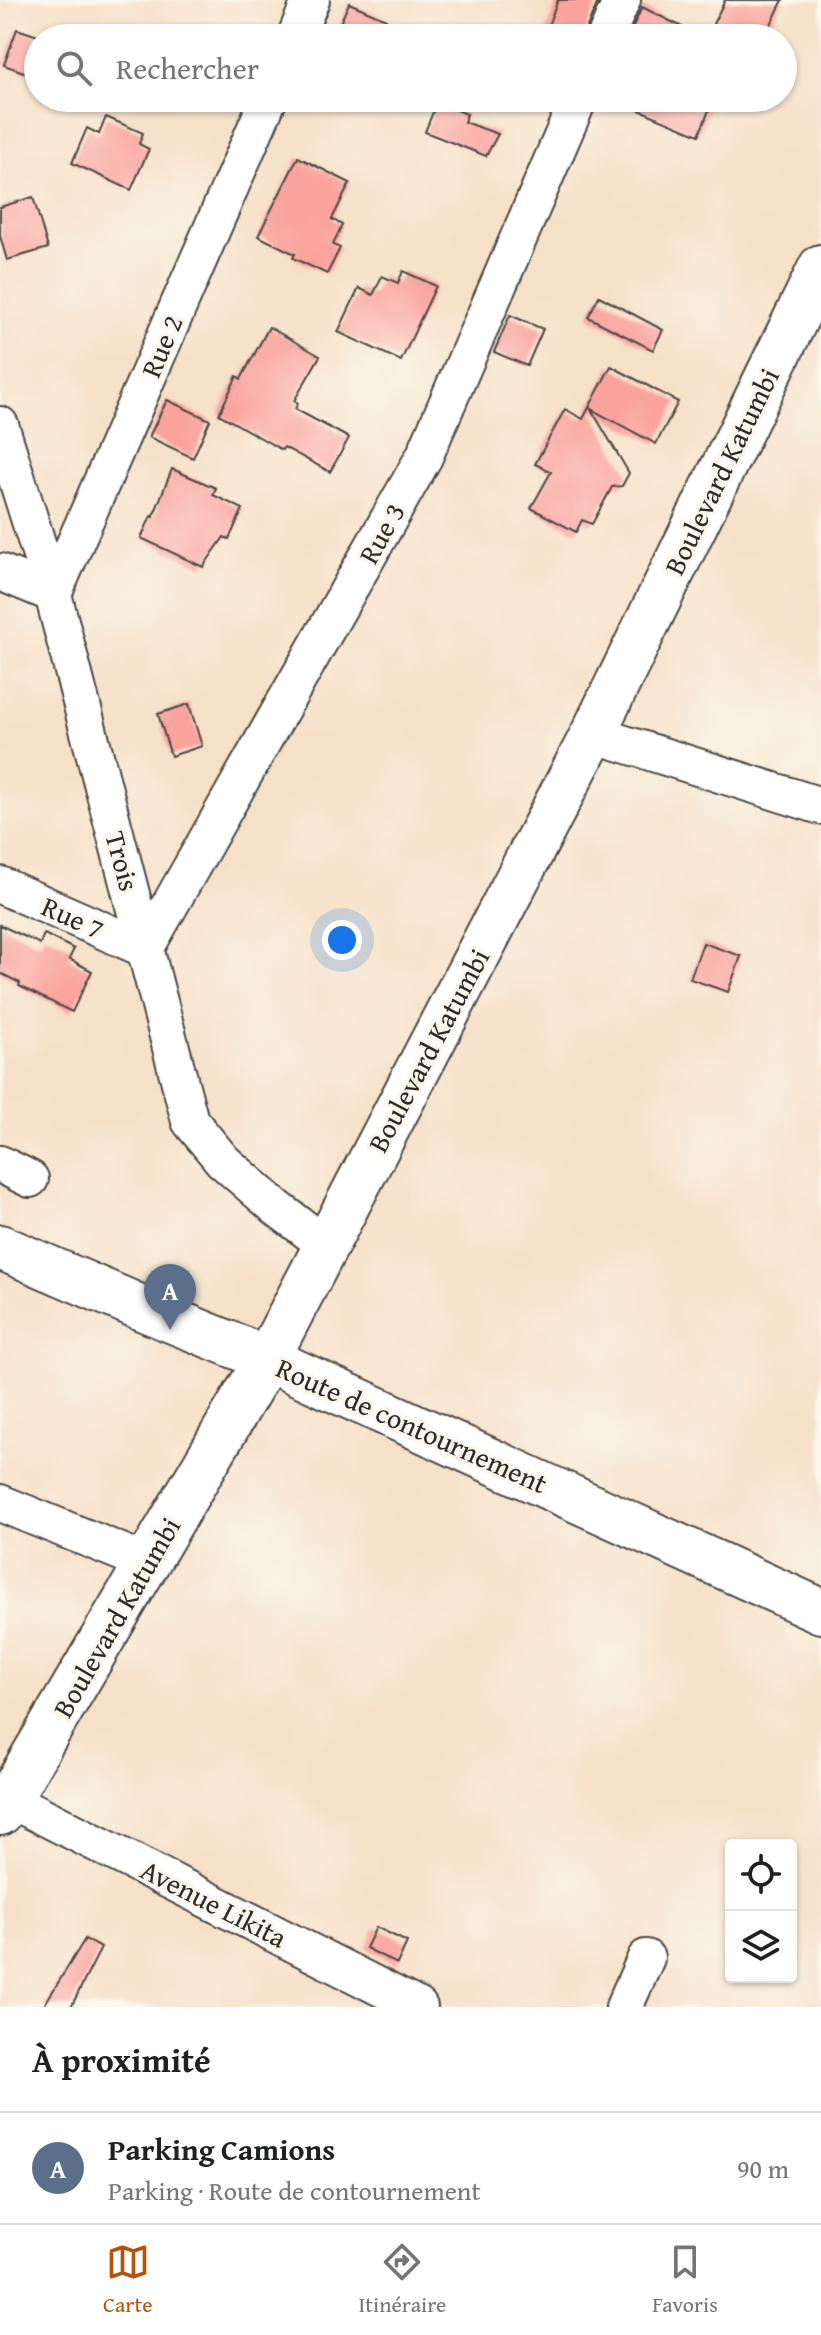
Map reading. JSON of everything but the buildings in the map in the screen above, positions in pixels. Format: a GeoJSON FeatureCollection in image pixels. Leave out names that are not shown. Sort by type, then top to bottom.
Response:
{"type":"FeatureCollection","features":[{"type":"Feature","properties":{"kind":"street"},"geometry":{"type":"LineString","coordinates":[[301,24],[311,0]]}},
{"type":"Feature","properties":{"kind":"street"},"geometry":{"type":"LineString","coordinates":[[611,24],[622,0]]}},
{"type":"Feature","properties":{"kind":"street","name":"Rue 2"},"geometry":{"type":"LineString","coordinates":[[53,594],[263,112]]}},
{"type":"Feature","properties":{"kind":"street","name":"Rue 3"},"geometry":{"type":"LineString","coordinates":[[145,949],[424,457],[573,112]]}},
{"type":"Feature","properties":{"kind":"street","name":"Boulevard Katumbi"},"geometry":{"type":"LineString","coordinates":[[4,1806],[267,1359],[593,734],[821,267]]}},
{"type":"Feature","properties":{"kind":"street","name":"Trois"},"geometry":{"type":"LineString","coordinates":[[0,425],[53,594],[190,1121],[223,1161],[326,1245]]}},
{"type":"Feature","properties":{"kind":"street"},"geometry":{"type":"LineString","coordinates":[[0,572],[53,594]]}},
{"type":"Feature","properties":{"kind":"street"},"geometry":{"type":"LineString","coordinates":[[593,734],[821,806]]}},
{"type":"Feature","properties":{"kind":"street","name":"Rue 7"},"geometry":{"type":"LineString","coordinates":[[0,885],[145,949]]}},
{"type":"Feature","properties":{"kind":"street","name":"Route de contournement"},"geometry":{"type":"LineString","coordinates":[[0,1247],[267,1359],[821,1611]]}},
{"type":"Feature","properties":{"kind":"street"},"geometry":{"type":"LineString","coordinates":[[0,1503],[148,1563]]}},
{"type":"Feature","properties":{"kind":"street","name":"Avenue Likita"},"geometry":{"type":"LineString","coordinates":[[4,1806],[419,2007]]}},
{"type":"Feature","properties":{"kind":"street"},"geometry":{"type":"LineString","coordinates":[[624,2007],[646,1958]]}},
{"type":"Feature","properties":{"kind":"place","name":"Parking Camions"},"geometry":{"type":"Point","coordinates":[170,1330]}}]}
